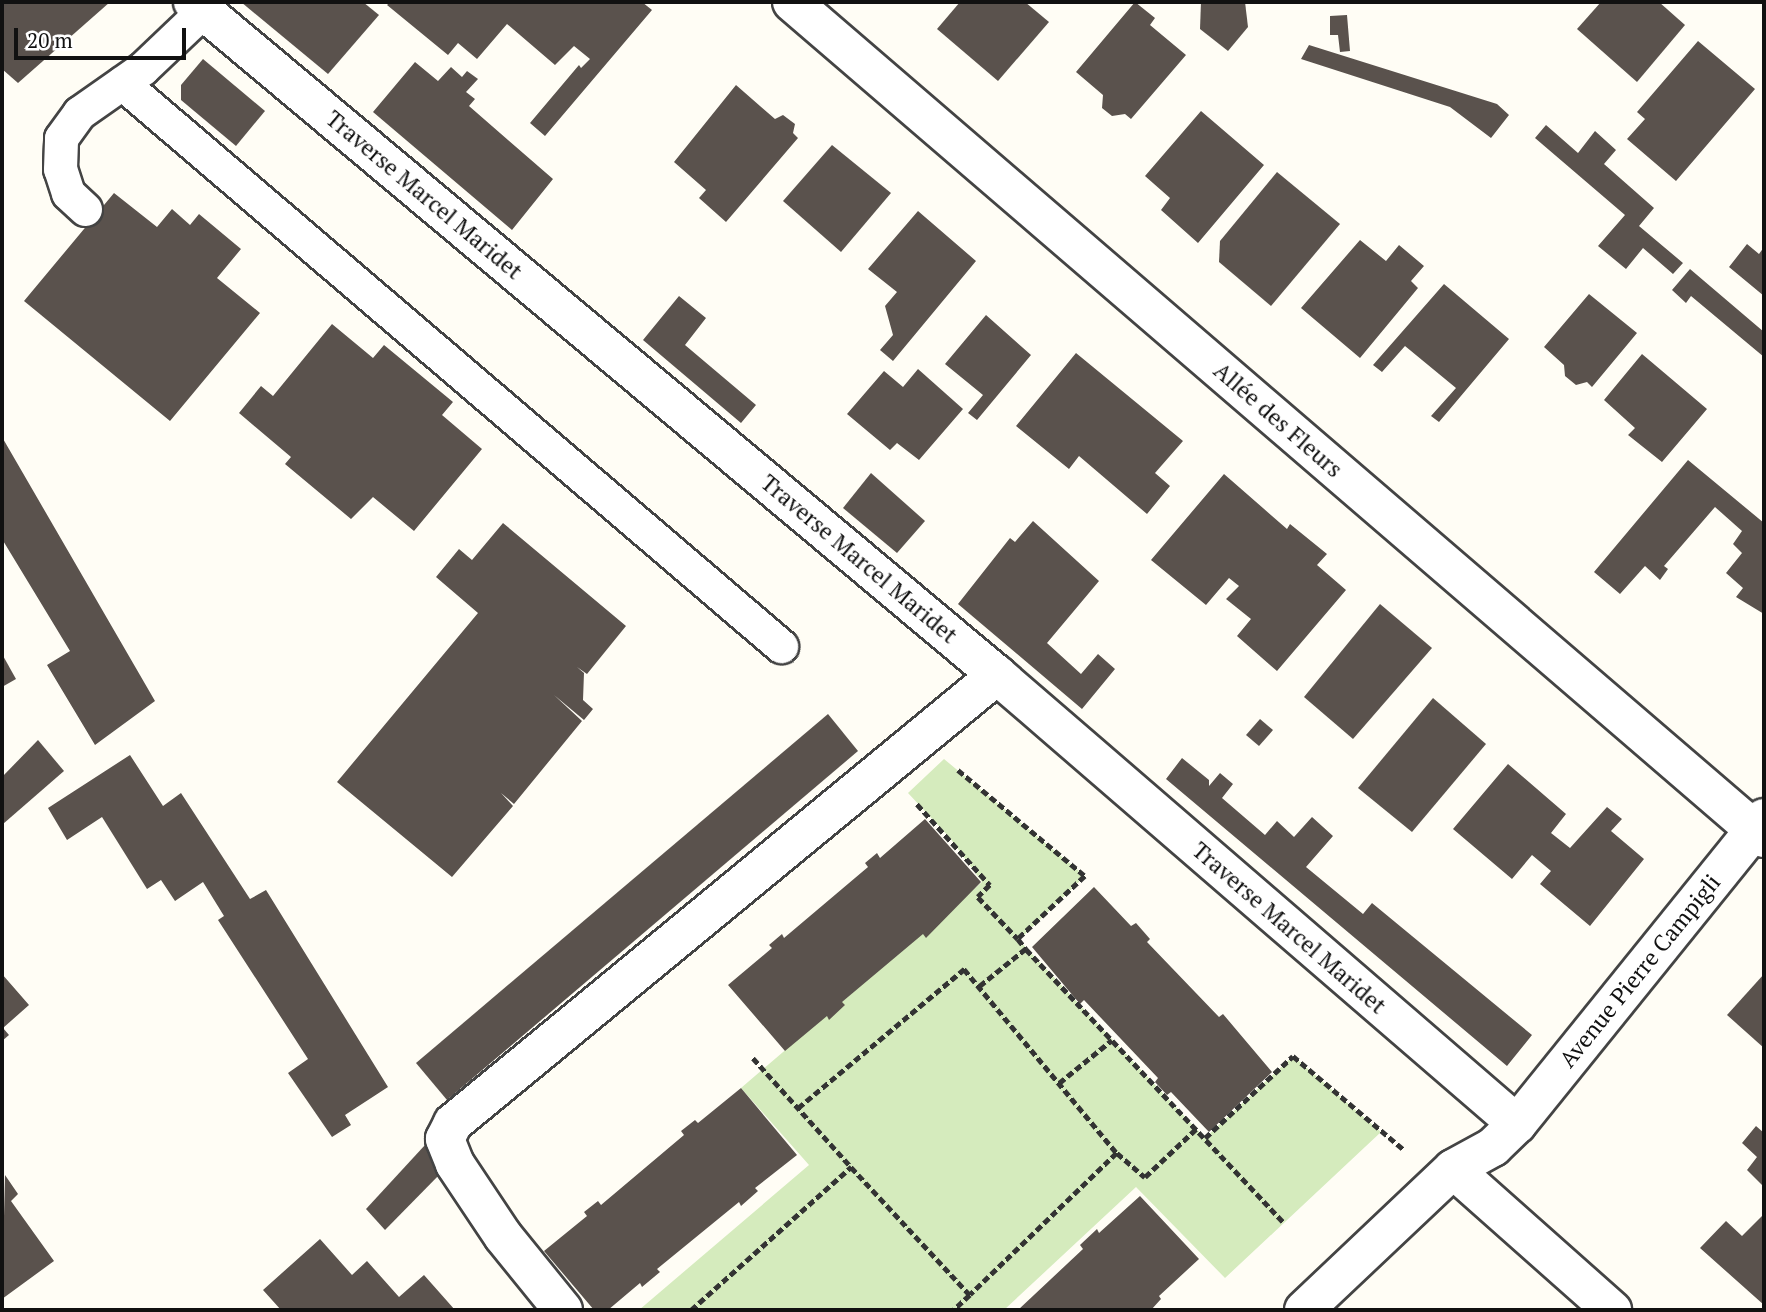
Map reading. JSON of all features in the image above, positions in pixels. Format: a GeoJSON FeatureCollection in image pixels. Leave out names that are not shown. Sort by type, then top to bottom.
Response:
{"type":"FeatureCollection","features":[{"type":"Feature","properties":{"kind":"street","name":"Allée des Fleurs"},"geometry":{"type":"LineString","coordinates":[[792,2],[1761,829]]}},
{"type":"Feature","properties":{"kind":"street","name":"Traverse Marcel Maridet"},"geometry":{"type":"LineString","coordinates":[[199,6],[997,675],[1517,1124]]}},
{"type":"Feature","properties":{"kind":"street"},"geometry":{"type":"LineString","coordinates":[[563,1310],[503,1236],[455,1164],[445,1139],[453,1123],[997,675]]}},
{"type":"Feature","properties":{"kind":"street","name":"Avenue Pierre Campigli"},"geometry":{"type":"LineString","coordinates":[[1304,1310],[1448,1174],[1493,1147],[1517,1124],[1761,829]]}},
{"type":"Feature","properties":{"kind":"street"},"geometry":{"type":"LineString","coordinates":[[1448,1174],[1612,1310]]}},
{"type":"Feature","properties":{"kind":"lane"},"geometry":{"type":"LineString","coordinates":[[85,209],[68,193],[60,169],[61,138],[79,113],[122,83],[199,6]]}},
{"type":"Feature","properties":{"kind":"lane"},"geometry":{"type":"LineString","coordinates":[[122,83],[782,646]]}},
{"type":"Feature","properties":{"kind":"path"},"geometry":{"type":"LineString","coordinates":[[925,734],[944,759],[1084,876],[1018,939]]}},
{"type":"Feature","properties":{"kind":"path"},"geometry":{"type":"LineString","coordinates":[[880,771],[908,793],[989,885],[978,897],[1284,1223]]}},
{"type":"Feature","properties":{"kind":"path"},"geometry":{"type":"LineString","coordinates":[[979,987],[1026,949]]}},
{"type":"Feature","properties":{"kind":"path"},"geometry":{"type":"LineString","coordinates":[[798,1108],[964,969],[1117,1153],[1144,1177],[1196,1129]]}},
{"type":"Feature","properties":{"kind":"path"},"geometry":{"type":"LineString","coordinates":[[1059,1083],[1112,1040]]}},
{"type":"Feature","properties":{"kind":"path"},"geometry":{"type":"LineString","coordinates":[[1205,1138],[1293,1056],[1448,1174]]}},
{"type":"Feature","properties":{"kind":"path"},"geometry":{"type":"LineString","coordinates":[[752,1058],[970,1295]]}},
{"type":"Feature","properties":{"kind":"path"},"geometry":{"type":"LineString","coordinates":[[954,1310],[1117,1153]]}},
{"type":"Feature","properties":{"kind":"path"},"geometry":{"type":"LineString","coordinates":[[691,1310],[851,1167]]}},
{"type":"Feature","properties":{"kind":"green space"},"geometry":{"type":"Polygon","coordinates":[[[944,759],[1085,876],[1019,940],[1205,1138],[1293,1056],[1381,1132],[1225,1278],[1136,1187],[1004,1310],[639,1310],[809,1165],[741,1088],[982,882],[950,838],[908,793],[944,759]]]}},
{"type":"Feature","properties":{"kind":"building"},"geometry":{"type":"Polygon","coordinates":[[[2,2],[110,2],[18,83],[2,69],[2,2]]]}},
{"type":"Feature","properties":{"kind":"building"},"geometry":{"type":"Polygon","coordinates":[[[241,2],[363,2],[379,15],[328,74],[241,2]]]}},
{"type":"Feature","properties":{"kind":"building"},"geometry":{"type":"Polygon","coordinates":[[[390,2],[642,2],[652,10],[545,136],[530,123],[579,65],[581,68],[590,59],[574,46],[555,65],[507,24],[477,59],[458,43],[448,55],[387,5],[390,2]]]}},
{"type":"Feature","properties":{"kind":"building"},"geometry":{"type":"Polygon","coordinates":[[[960,2],[1025,2],[1049,22],[998,81],[937,29],[960,2]]]}},
{"type":"Feature","properties":{"kind":"building"},"geometry":{"type":"Polygon","coordinates":[[[1135,2],[1155,18],[1150,25],[1186,55],[1131,119],[1125,114],[1112,116],[1102,108],[1103,95],[1076,72],[1135,2]]]}},
{"type":"Feature","properties":{"kind":"building"},"geometry":{"type":"Polygon","coordinates":[[[1201,2],[1245,2],[1248,27],[1228,51],[1200,29],[1201,2]]]}},
{"type":"Feature","properties":{"kind":"building"},"geometry":{"type":"Polygon","coordinates":[[[1601,2],[1659,2],[1685,25],[1637,82],[1577,29],[1601,2]]]}},
{"type":"Feature","properties":{"kind":"building"},"geometry":{"type":"Polygon","coordinates":[[[1347,15],[1350,51],[1340,52],[1338,35],[1330,35],[1330,16],[1347,15]]]}},
{"type":"Feature","properties":{"kind":"building"},"geometry":{"type":"Polygon","coordinates":[[[1698,41],[1755,89],[1676,181],[1627,139],[1645,119],[1637,112],[1698,41]]]}},
{"type":"Feature","properties":{"kind":"building"},"geometry":{"type":"Polygon","coordinates":[[[1309,45],[1497,104],[1509,115],[1491,138],[1450,107],[1301,59],[1309,45]]]}},
{"type":"Feature","properties":{"kind":"building"},"geometry":{"type":"Polygon","coordinates":[[[203,59],[265,111],[236,146],[181,100],[181,85],[203,59]]]}},
{"type":"Feature","properties":{"kind":"building"},"geometry":{"type":"Polygon","coordinates":[[[415,62],[438,81],[451,67],[462,77],[467,71],[478,79],[466,92],[475,99],[469,106],[553,179],[512,230],[373,112],[415,62]]]}},
{"type":"Feature","properties":{"kind":"building"},"geometry":{"type":"Polygon","coordinates":[[[736,85],[775,119],[783,115],[795,124],[793,133],[798,138],[726,222],[699,198],[706,190],[674,162],[736,85]]]}},
{"type":"Feature","properties":{"kind":"building"},"geometry":{"type":"Polygon","coordinates":[[[1201,111],[1264,165],[1198,243],[1161,210],[1170,198],[1145,176],[1201,111]]]}},
{"type":"Feature","properties":{"kind":"building"},"geometry":{"type":"Polygon","coordinates":[[[1546,125],[1578,153],[1595,131],[1616,150],[1604,164],[1654,208],[1639,226],[1683,263],[1673,274],[1643,248],[1626,269],[1598,246],[1625,215],[1535,138],[1546,125]]]}},
{"type":"Feature","properties":{"kind":"building"},"geometry":{"type":"Polygon","coordinates":[[[832,145],[891,193],[841,252],[783,201],[832,145]]]}},
{"type":"Feature","properties":{"kind":"building"},"geometry":{"type":"Polygon","coordinates":[[[1277,172],[1340,224],[1271,306],[1219,262],[1220,241],[1277,172]]]}},
{"type":"Feature","properties":{"kind":"building"},"geometry":{"type":"Polygon","coordinates":[[[114,193],[157,227],[172,209],[190,225],[199,214],[241,249],[217,278],[260,313],[170,421],[24,301],[114,193]]]}},
{"type":"Feature","properties":{"kind":"building"},"geometry":{"type":"Polygon","coordinates":[[[918,211],[976,261],[893,361],[880,350],[893,335],[885,306],[897,292],[868,269],[918,211]]]}},
{"type":"Feature","properties":{"kind":"building"},"geometry":{"type":"Polygon","coordinates":[[[1360,240],[1386,261],[1399,245],[1424,266],[1411,281],[1418,288],[1360,358],[1301,308],[1360,240]]]}},
{"type":"Feature","properties":{"kind":"building"},"geometry":{"type":"Polygon","coordinates":[[[1747,244],[1759,254],[1764,247],[1764,296],[1729,267],[1747,244]]]}},
{"type":"Feature","properties":{"kind":"building"},"geometry":{"type":"Polygon","coordinates":[[[1690,269],[1764,332],[1764,357],[1691,296],[1686,303],[1672,290],[1690,269]]]}},
{"type":"Feature","properties":{"kind":"building"},"geometry":{"type":"Polygon","coordinates":[[[1444,284],[1509,339],[1439,422],[1431,416],[1456,388],[1405,346],[1382,372],[1373,365],[1444,284]]]}},
{"type":"Feature","properties":{"kind":"building"},"geometry":{"type":"Polygon","coordinates":[[[1589,294],[1637,333],[1592,387],[1587,382],[1576,385],[1565,376],[1564,365],[1544,347],[1589,294]]]}},
{"type":"Feature","properties":{"kind":"building"},"geometry":{"type":"Polygon","coordinates":[[[679,296],[706,318],[685,345],[756,405],[741,423],[643,340],[679,296]]]}},
{"type":"Feature","properties":{"kind":"building"},"geometry":{"type":"Polygon","coordinates":[[[986,315],[1031,355],[977,420],[968,413],[983,395],[945,364],[986,315]]]}},
{"type":"Feature","properties":{"kind":"building"},"geometry":{"type":"Polygon","coordinates":[[[332,324],[373,358],[384,345],[453,402],[442,415],[482,449],[414,531],[373,497],[351,519],[285,464],[291,457],[239,413],[261,386],[273,396],[332,324]]]}},
{"type":"Feature","properties":{"kind":"building"},"geometry":{"type":"Polygon","coordinates":[[[1076,353],[1183,441],[1155,473],[1170,486],[1147,514],[1079,456],[1069,469],[1016,426],[1076,353]]]}},
{"type":"Feature","properties":{"kind":"building"},"geometry":{"type":"Polygon","coordinates":[[[1642,354],[1707,409],[1662,462],[1628,435],[1635,428],[1604,400],[1642,354]]]}},
{"type":"Feature","properties":{"kind":"building"},"geometry":{"type":"Polygon","coordinates":[[[918,369],[963,409],[919,460],[897,443],[890,450],[847,414],[884,371],[903,387],[918,369]]]}},
{"type":"Feature","properties":{"kind":"building"},"geometry":{"type":"Polygon","coordinates":[[[2,437],[155,701],[95,745],[47,665],[70,651],[2,539],[2,437]]]}},
{"type":"Feature","properties":{"kind":"building"},"geometry":{"type":"Polygon","coordinates":[[[1688,460],[1764,523],[1764,614],[1736,597],[1743,588],[1726,573],[1742,553],[1733,544],[1742,531],[1715,507],[1664,566],[1668,569],[1660,580],[1645,566],[1620,594],[1594,572],[1688,460]]]}},
{"type":"Feature","properties":{"kind":"building"},"geometry":{"type":"Polygon","coordinates":[[[871,473],[925,521],[897,553],[843,508],[871,473]]]}},
{"type":"Feature","properties":{"kind":"building"},"geometry":{"type":"Polygon","coordinates":[[[1224,474],[1287,529],[1290,524],[1327,554],[1317,565],[1346,590],[1277,671],[1237,636],[1251,619],[1226,599],[1239,586],[1229,578],[1206,605],[1151,560],[1224,474]]]}},
{"type":"Feature","properties":{"kind":"building"},"geometry":{"type":"Polygon","coordinates":[[[1033,521],[1099,581],[1047,643],[1081,674],[1098,654],[1115,669],[1082,709],[958,604],[1010,538],[1015,542],[1033,521]]]}},
{"type":"Feature","properties":{"kind":"building"},"geometry":{"type":"Polygon","coordinates":[[[503,523],[626,626],[587,674],[577,667],[584,673],[583,700],[593,709],[584,720],[554,695],[582,721],[514,804],[501,793],[513,806],[452,877],[337,782],[478,613],[436,577],[459,549],[472,560],[503,523]]]}},
{"type":"Feature","properties":{"kind":"building"},"geometry":{"type":"Polygon","coordinates":[[[1380,604],[1432,648],[1353,739],[1304,697],[1380,604]]]}},
{"type":"Feature","properties":{"kind":"building"},"geometry":{"type":"Polygon","coordinates":[[[2,654],[16,679],[2,687],[2,654]]]}},
{"type":"Feature","properties":{"kind":"building"},"geometry":{"type":"Polygon","coordinates":[[[1433,698],[1486,744],[1412,832],[1358,788],[1433,698]]]}},
{"type":"Feature","properties":{"kind":"building"},"geometry":{"type":"Polygon","coordinates":[[[828,714],[858,751],[447,1100],[416,1063],[828,714]]]}},
{"type":"Feature","properties":{"kind":"building"},"geometry":{"type":"Polygon","coordinates":[[[1260,719],[1273,730],[1259,746],[1246,735],[1260,719]]]}},
{"type":"Feature","properties":{"kind":"building"},"geometry":{"type":"Polygon","coordinates":[[[38,740],[64,771],[3,824],[2,777],[38,740]]]}},
{"type":"Feature","properties":{"kind":"building"},"geometry":{"type":"Polygon","coordinates":[[[130,755],[163,806],[181,793],[250,899],[266,890],[388,1087],[345,1115],[351,1125],[332,1137],[288,1073],[308,1059],[218,920],[224,916],[203,882],[175,901],[161,880],[147,889],[102,817],[67,840],[48,808],[130,755]]]}},
{"type":"Feature","properties":{"kind":"building"},"geometry":{"type":"Polygon","coordinates":[[[1182,758],[1209,780],[1209,786],[1220,773],[1233,784],[1222,798],[1265,835],[1277,821],[1294,837],[1312,817],[1333,836],[1306,867],[1363,914],[1372,903],[1532,1035],[1507,1066],[1166,779],[1182,758]]]}},
{"type":"Feature","properties":{"kind":"building"},"geometry":{"type":"Polygon","coordinates":[[[1508,764],[1566,814],[1551,833],[1570,848],[1607,807],[1622,819],[1611,831],[1644,859],[1590,926],[1540,884],[1551,871],[1532,855],[1512,879],[1453,829],[1508,764]]]}},
{"type":"Feature","properties":{"kind":"building"},"geometry":{"type":"Polygon","coordinates":[[[925,819],[981,882],[926,938],[923,934],[842,1002],[845,1005],[829,1020],[827,1016],[785,1051],[728,985],[772,948],[769,945],[782,934],[784,938],[868,867],[865,863],[877,853],[880,858],[925,819]]]}},
{"type":"Feature","properties":{"kind":"building"},"geometry":{"type":"Polygon","coordinates":[[[1094,887],[1131,926],[1136,923],[1150,939],[1147,942],[1219,1017],[1223,1014],[1272,1072],[1209,1132],[1171,1092],[1167,1095],[1155,1082],[1158,1078],[1084,1000],[1080,1004],[1032,947],[1094,887]]]}},
{"type":"Feature","properties":{"kind":"building"},"geometry":{"type":"Polygon","coordinates":[[[2,974],[29,1005],[3,1028],[9,1035],[2,1041],[2,974]]]}},
{"type":"Feature","properties":{"kind":"building"},"geometry":{"type":"Polygon","coordinates":[[[1764,974],[1764,1048],[1727,1015],[1764,974]]]}},
{"type":"Feature","properties":{"kind":"building"},"geometry":{"type":"Polygon","coordinates":[[[741,1088],[797,1155],[755,1188],[758,1191],[741,1206],[739,1202],[657,1269],[660,1272],[642,1287],[640,1283],[608,1310],[594,1310],[544,1251],[587,1216],[584,1212],[598,1201],[601,1205],[684,1135],[681,1131],[695,1120],[698,1123],[741,1088]]]}},
{"type":"Feature","properties":{"kind":"building"},"geometry":{"type":"Polygon","coordinates":[[[1756,1126],[1764,1133],[1764,1187],[1747,1170],[1757,1157],[1742,1143],[1756,1126]]]}},
{"type":"Feature","properties":{"kind":"building"},"geometry":{"type":"Polygon","coordinates":[[[425,1145],[442,1172],[385,1230],[366,1209],[425,1145]]]}},
{"type":"Feature","properties":{"kind":"building"},"geometry":{"type":"Polygon","coordinates":[[[5,1175],[18,1194],[11,1201],[54,1261],[2,1299],[5,1175]]]}},
{"type":"Feature","properties":{"kind":"building"},"geometry":{"type":"Polygon","coordinates":[[[1140,1196],[1199,1259],[1159,1296],[1161,1299],[1151,1310],[1018,1310],[1083,1249],[1080,1245],[1097,1229],[1099,1233],[1140,1196]]]}},
{"type":"Feature","properties":{"kind":"building"},"geometry":{"type":"Polygon","coordinates":[[[1764,1214],[1764,1305],[1700,1248],[1726,1221],[1742,1236],[1764,1214]]]}},
{"type":"Feature","properties":{"kind":"building"},"geometry":{"type":"Polygon","coordinates":[[[320,1239],[352,1275],[367,1261],[399,1297],[424,1275],[455,1310],[281,1310],[263,1290],[320,1239]]]}}]}
